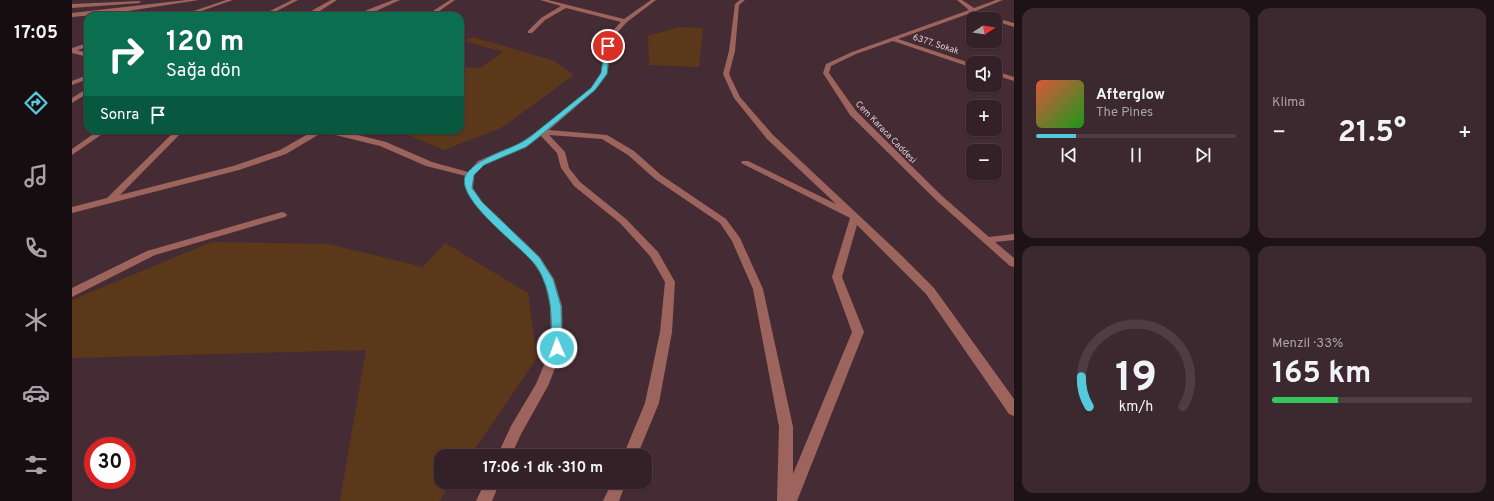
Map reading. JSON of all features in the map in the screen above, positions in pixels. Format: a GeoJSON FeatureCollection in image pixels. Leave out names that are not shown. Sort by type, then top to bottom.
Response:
{"type":"FeatureCollection","features":[{"type":"Feature","properties":{"kind":"street"},"geometry":{"type":"LineString","coordinates":[[72,3],[77,0]]}},
{"type":"Feature","properties":{"kind":"street"},"geometry":{"type":"LineString","coordinates":[[104,12],[198,0]]}},
{"type":"Feature","properties":{"kind":"street"},"geometry":{"type":"LineString","coordinates":[[194,12],[231,0]]}},
{"type":"Feature","properties":{"kind":"street"},"geometry":{"type":"LineString","coordinates":[[271,12],[296,0]]}},
{"type":"Feature","properties":{"kind":"street"},"geometry":{"type":"LineString","coordinates":[[314,12],[335,0]]}},
{"type":"Feature","properties":{"kind":"street"},"geometry":{"type":"LineString","coordinates":[[368,12],[398,0]]}},
{"type":"Feature","properties":{"kind":"street"},"geometry":{"type":"LineString","coordinates":[[434,12],[453,0]]}},
{"type":"Feature","properties":{"kind":"street"},"geometry":{"type":"LineString","coordinates":[[542,0],[625,21]]}},
{"type":"Feature","properties":{"kind":"street"},"geometry":{"type":"LineString","coordinates":[[507,449],[516,430],[542,386],[557,348],[556,306],[548,279],[536,259],[478,204],[468,188],[470,175],[481,163],[523,145],[542,132],[593,89],[604,74],[611,36],[625,21],[654,0]]}},
{"type":"Feature","properties":{"kind":"street"},"geometry":{"type":"LineString","coordinates":[[743,0],[737,4],[732,51],[726,74],[737,98],[770,137],[895,255],[930,291],[1014,410]]}},
{"type":"Feature","properties":{"kind":"street"},"geometry":{"type":"LineString","coordinates":[[959,0],[973,12]]}},
{"type":"Feature","properties":{"kind":"street","name":"Cem Karaca Caddesi"},"geometry":{"type":"LineString","coordinates":[[1001,0],[854,53],[828,65],[826,73],[853,113],[939,198],[1014,264]]}},
{"type":"Feature","properties":{"kind":"street"},"geometry":{"type":"LineString","coordinates":[[72,6],[139,2]]}},
{"type":"Feature","properties":{"kind":"street"},"geometry":{"type":"LineString","coordinates":[[530,32],[543,19],[565,6]]}},
{"type":"Feature","properties":{"kind":"street"},"geometry":{"type":"LineString","coordinates":[[72,15],[84,14]]}},
{"type":"Feature","properties":{"kind":"street"},"geometry":{"type":"LineString","coordinates":[[1002,21],[1014,25]]}},
{"type":"Feature","properties":{"kind":"street","name":"6377. Sokak"},"geometry":{"type":"LineString","coordinates":[[893,39],[966,64]]}},
{"type":"Feature","properties":{"kind":"street"},"geometry":{"type":"LineString","coordinates":[[72,50],[84,46]]}},
{"type":"Feature","properties":{"kind":"street"},"geometry":{"type":"LineString","coordinates":[[72,50],[84,54]]}},
{"type":"Feature","properties":{"kind":"street"},"geometry":{"type":"LineString","coordinates":[[1002,75],[1014,79]]}},
{"type":"Feature","properties":{"kind":"street"},"geometry":{"type":"LineString","coordinates":[[72,83],[84,78]]}},
{"type":"Feature","properties":{"kind":"street"},"geometry":{"type":"LineString","coordinates":[[72,101],[84,93]]}},
{"type":"Feature","properties":{"kind":"street"},"geometry":{"type":"LineString","coordinates":[[542,132],[560,152],[566,168],[577,184],[623,221],[654,254],[670,282],[666,332],[652,403],[633,449]]}},
{"type":"Feature","properties":{"kind":"street"},"geometry":{"type":"LineString","coordinates":[[542,132],[604,137],[631,153],[658,177],[723,221],[737,240],[758,289],[786,427],[785,501]]}},
{"type":"Feature","properties":{"kind":"street"},"geometry":{"type":"LineString","coordinates":[[72,153],[98,134]]}},
{"type":"Feature","properties":{"kind":"street"},"geometry":{"type":"LineString","coordinates":[[110,199],[176,134]]}},
{"type":"Feature","properties":{"kind":"street"},"geometry":{"type":"LineString","coordinates":[[72,210],[110,199],[236,168],[283,152],[313,134]]}},
{"type":"Feature","properties":{"kind":"street"},"geometry":{"type":"LineString","coordinates":[[346,134],[382,144],[429,164],[470,175]]}},
{"type":"Feature","properties":{"kind":"street"},"geometry":{"type":"LineString","coordinates":[[745,163],[855,217]]}},
{"type":"Feature","properties":{"kind":"street"},"geometry":{"type":"LineString","coordinates":[[72,293],[152,253],[282,215]]}},
{"type":"Feature","properties":{"kind":"street"},"geometry":{"type":"LineString","coordinates":[[789,501],[858,332],[837,277],[855,217]]}},
{"type":"Feature","properties":{"kind":"street"},"geometry":{"type":"LineString","coordinates":[[986,240],[1014,237]]}},
{"type":"Feature","properties":{"kind":"street"},"geometry":{"type":"LineString","coordinates":[[484,501],[489,489]]}},
{"type":"Feature","properties":{"kind":"street"},"geometry":{"type":"LineString","coordinates":[[611,501],[616,489]]}},
{"type":"Feature","properties":{"kind":"shaded area"},"geometry":{"type":"Polygon","coordinates":[[[679,27],[703,28],[699,67],[649,65],[648,36],[679,27]]]}},
{"type":"Feature","properties":{"kind":"shaded area"},"geometry":{"type":"Polygon","coordinates":[[[473,37],[552,60],[574,75],[501,128],[444,150],[406,134],[464,134],[464,67],[480,68],[503,52],[464,41],[473,37]]]}},
{"type":"Feature","properties":{"kind":"shaded area"},"geometry":{"type":"Polygon","coordinates":[[[212,242],[328,244],[423,267],[445,243],[528,293],[537,358],[475,449],[434,449],[434,489],[447,489],[439,501],[340,501],[366,350],[72,358],[72,300],[212,242]]]}},
{"type":"Feature","properties":{"kind":"route"},"geometry":{"type":"LineString","coordinates":[[557,348],[556,306],[548,279],[536,259],[478,204],[468,188],[470,175],[481,163],[523,145],[533,139],[593,89],[604,74],[608,46]]}}]}
